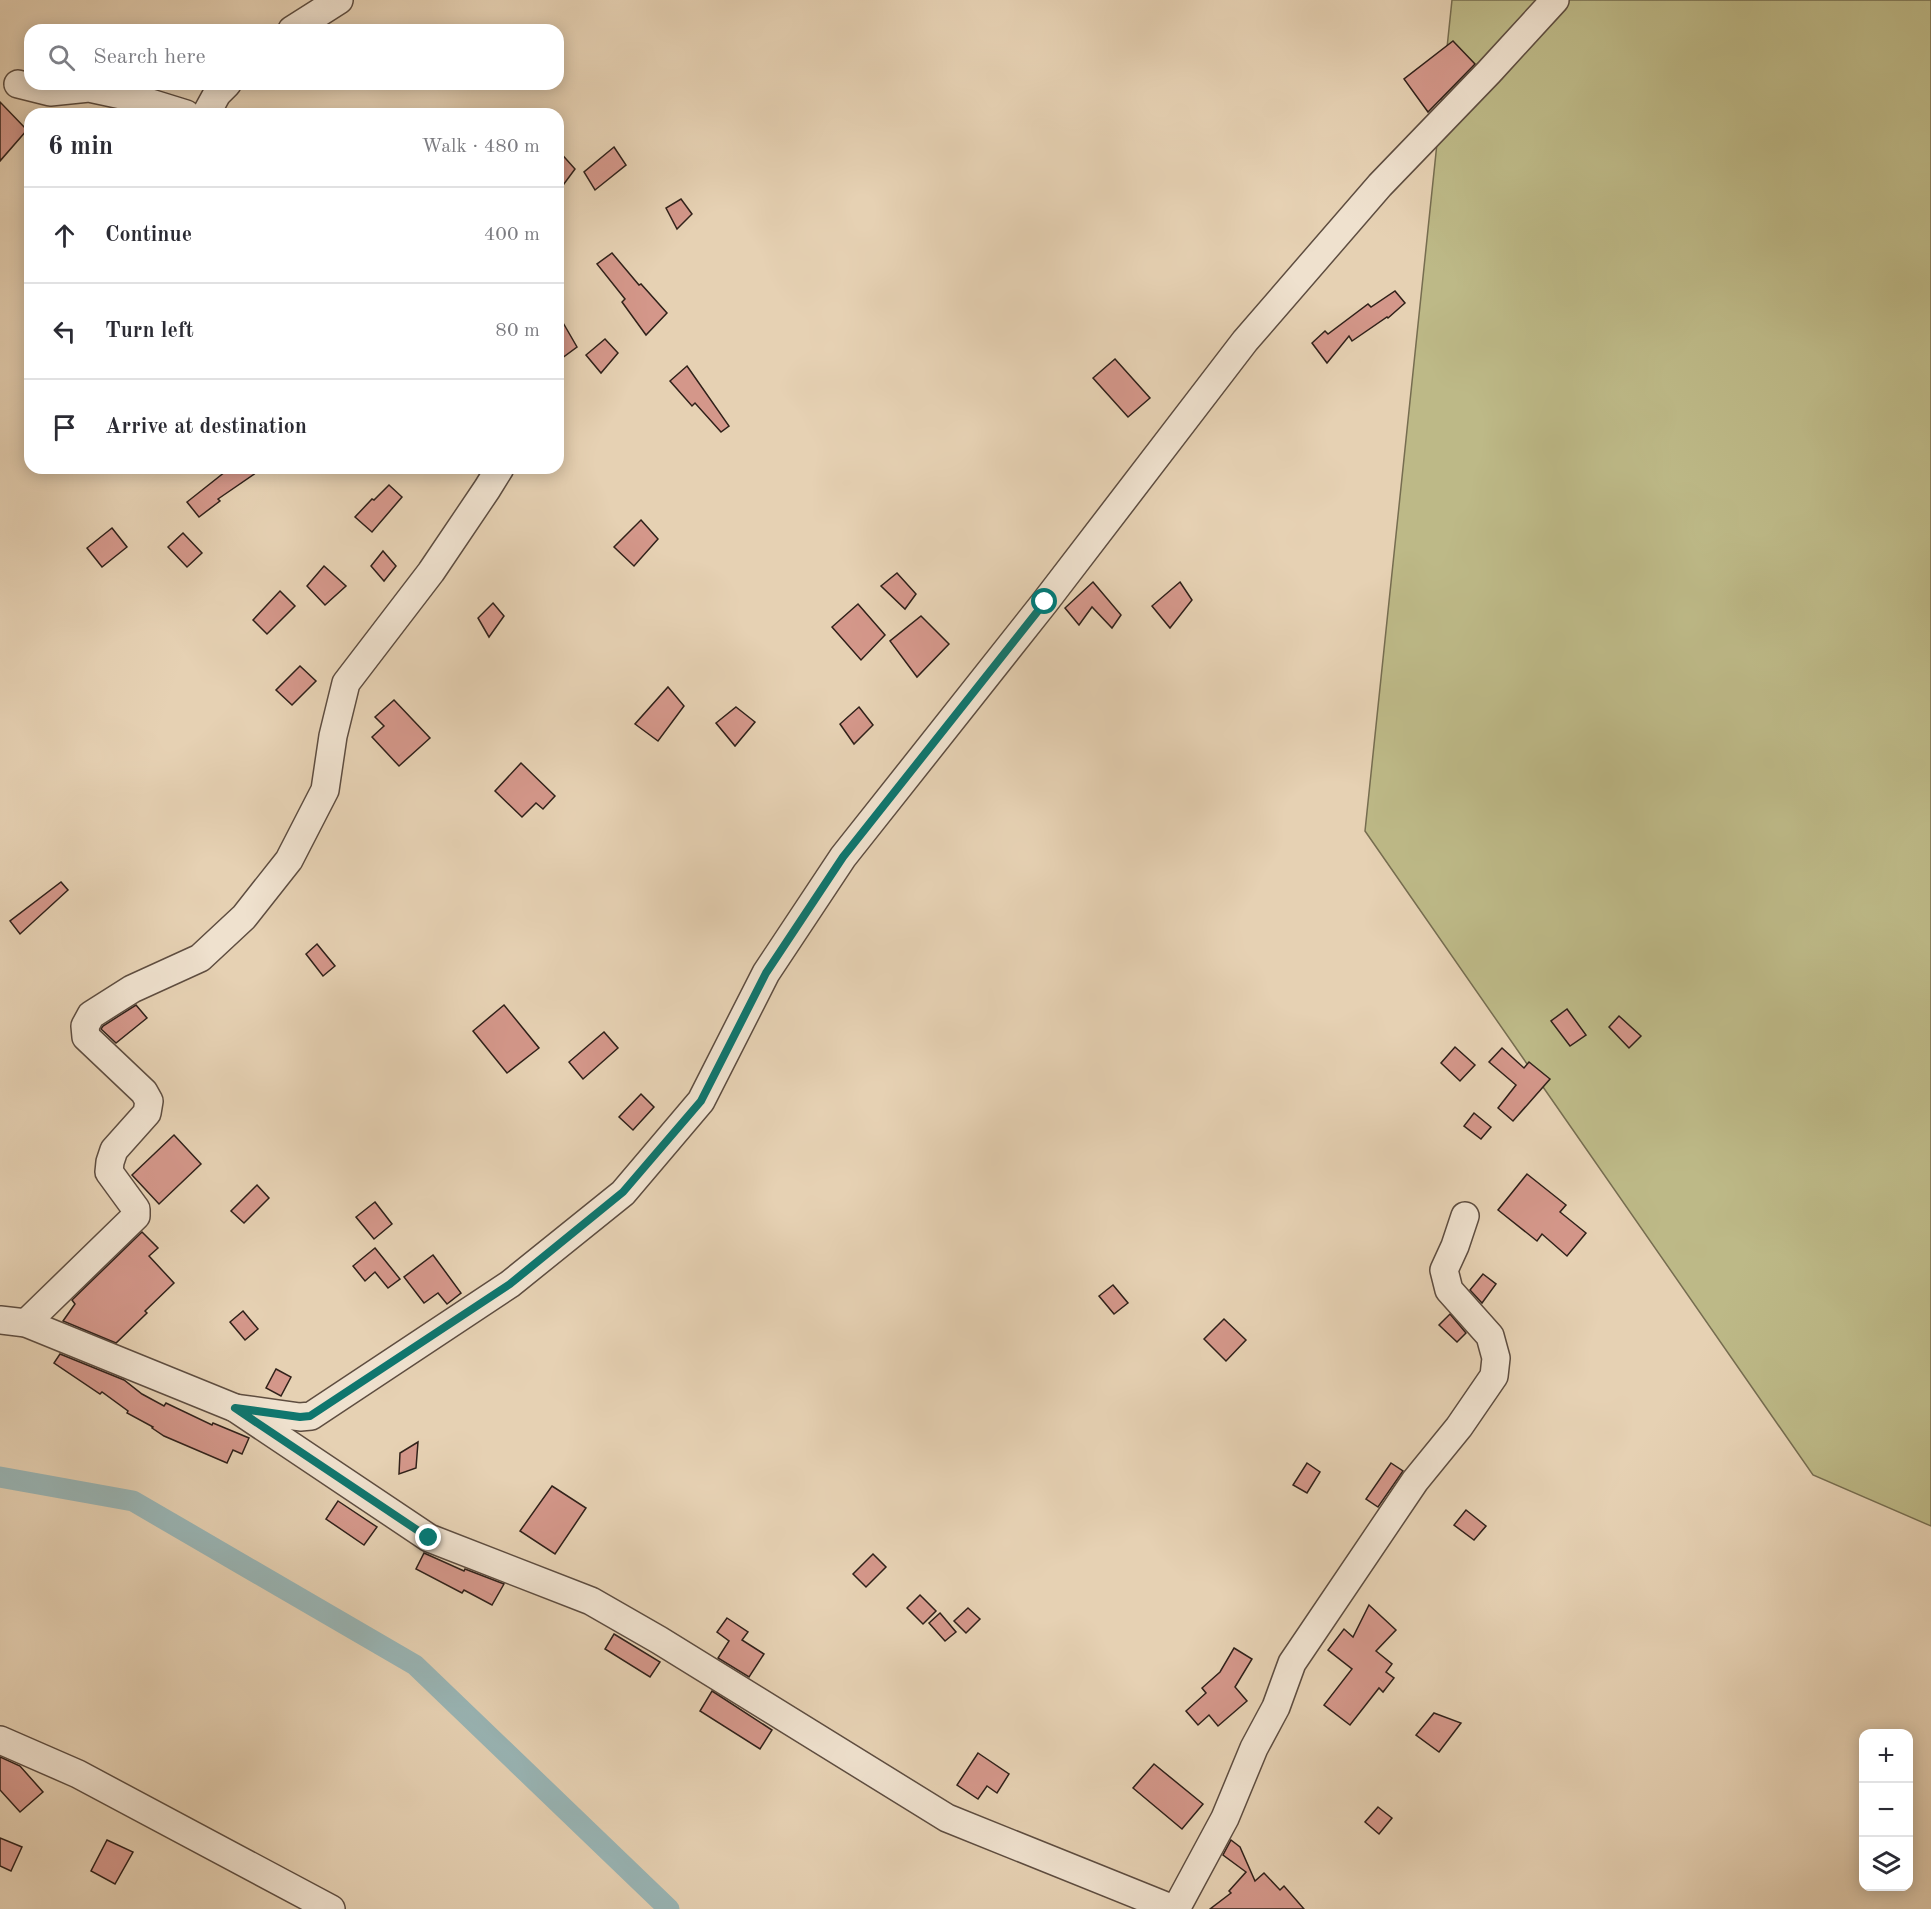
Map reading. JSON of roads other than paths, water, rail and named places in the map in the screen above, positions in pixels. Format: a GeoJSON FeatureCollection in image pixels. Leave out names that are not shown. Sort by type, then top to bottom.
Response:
{"type":"FeatureCollection","features":[{"type":"Feature","properties":{"kind":"street"},"geometry":{"type":"LineString","coordinates":[[301,24],[339,0]]}},
{"type":"Feature","properties":{"kind":"street"},"geometry":{"type":"LineString","coordinates":[[235,1408],[300,1417],[310,1416],[510,1284],[623,1192],[701,1101],[766,973],[843,857],[1045,602],[1245,341],[1380,185],[1555,0]]}},
{"type":"Feature","properties":{"kind":"street"},"geometry":{"type":"LineString","coordinates":[[18,84],[24,86]]}},
{"type":"Feature","properties":{"kind":"street"},"geometry":{"type":"LineString","coordinates":[[42,90],[50,92],[70,90]]}},
{"type":"Feature","properties":{"kind":"street"},"geometry":{"type":"LineString","coordinates":[[98,90],[167,108]]}},
{"type":"Feature","properties":{"kind":"street"},"geometry":{"type":"LineString","coordinates":[[209,108],[221,90]]}},
{"type":"Feature","properties":{"kind":"street"},"geometry":{"type":"LineString","coordinates":[[496,474],[431,572],[346,683],[333,736],[325,790],[289,860],[244,917],[200,958],[132,990],[91,1015],[86,1026],[87,1037],[144,1092],[149,1101],[147,1113],[114,1150],[110,1162],[109,1172],[136,1209],[136,1216],[13,1322],[235,1408],[429,1538],[591,1600],[947,1818],[1174,1909],[1225,1818],[1254,1748],[1276,1707],[1292,1663],[1409,1490],[1459,1426],[1494,1376],[1496,1358],[1490,1336],[1449,1290],[1444,1270],[1465,1216]]}},
{"type":"Feature","properties":{"kind":"street"},"geometry":{"type":"LineString","coordinates":[[0,1740],[78,1774],[331,1909]]}},
{"type":"Feature","properties":{"kind":"waterway"},"geometry":{"type":"LineString","coordinates":[[0,1477],[133,1501],[415,1665],[669,1909]]}}]}
